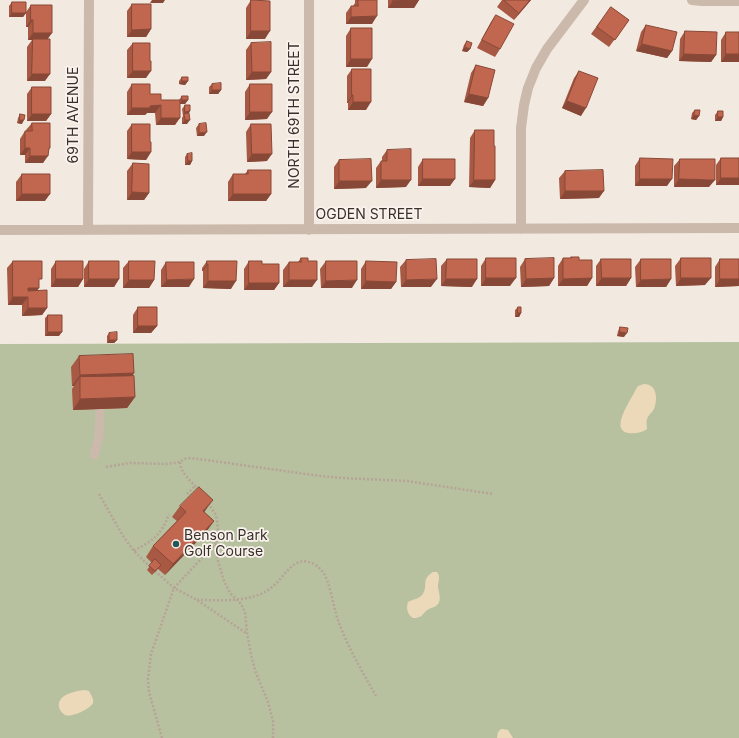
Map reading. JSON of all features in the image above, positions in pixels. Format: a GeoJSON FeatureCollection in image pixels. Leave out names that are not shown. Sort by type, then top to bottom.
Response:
{"type":"FeatureCollection","features":[{"type":"Feature","properties":{"kind":"street","name":"69TH AVENUE"},"geometry":{"type":"LineString","coordinates":[[88,0],[88,230]]}},
{"type":"Feature","properties":{"kind":"street","name":"NORTH 69TH STREET"},"geometry":{"type":"LineString","coordinates":[[309,0],[309,230]]}},
{"type":"Feature","properties":{"kind":"street"},"geometry":{"type":"LineString","coordinates":[[521,229],[521,128],[528,88],[536,68],[547,49],[584,0]]}},
{"type":"Feature","properties":{"kind":"street"},"geometry":{"type":"LineString","coordinates":[[692,0],[739,1]]}},
{"type":"Feature","properties":{"kind":"street","name":"OGDEN STREET"},"geometry":{"type":"LineString","coordinates":[[0,230],[739,228]]}},
{"type":"Feature","properties":{"kind":"lane"},"geometry":{"type":"LineString","coordinates":[[94,455],[99,437],[100,409]]}},
{"type":"Feature","properties":{"kind":"path"},"geometry":{"type":"LineString","coordinates":[[106,467],[142,462],[154,464],[180,462],[189,458],[313,475],[407,481],[494,494]]}},
{"type":"Feature","properties":{"kind":"path"},"geometry":{"type":"LineString","coordinates":[[180,462],[182,471],[202,494]]}},
{"type":"Feature","properties":{"kind":"path"},"geometry":{"type":"LineString","coordinates":[[187,494],[195,486]]}},
{"type":"Feature","properties":{"kind":"path"},"geometry":{"type":"LineString","coordinates":[[99,494],[123,536],[134,551],[174,588],[197,600],[247,633]]}},
{"type":"Feature","properties":{"kind":"path"},"geometry":{"type":"LineString","coordinates":[[205,499],[216,515],[218,529],[216,543],[218,562],[224,581],[230,593],[242,604],[252,659],[273,721],[273,738]]}},
{"type":"Feature","properties":{"kind":"path"},"geometry":{"type":"LineString","coordinates":[[134,551],[156,537],[161,531],[169,514]]}},
{"type":"Feature","properties":{"kind":"path"},"geometry":{"type":"LineString","coordinates":[[162,738],[149,692],[148,679],[151,654],[174,588],[216,543]]}},
{"type":"Feature","properties":{"kind":"path"},"geometry":{"type":"LineString","coordinates":[[197,600],[237,599],[249,597],[271,588],[296,564],[303,561],[315,565],[322,570],[326,577],[337,619],[376,696]]}},
{"type":"Feature","properties":{"kind":"green space","name":"Benson Park Golf Course"},"geometry":{"type":"Polygon","coordinates":[[[739,342],[739,738],[0,738],[0,344],[739,342]]]}},
{"type":"Feature","properties":{"kind":"sand"},"geometry":{"type":"Polygon","coordinates":[[[644,384],[652,386],[654,389],[656,401],[654,409],[647,419],[647,429],[638,433],[628,433],[623,431],[621,428],[622,418],[636,389],[638,386],[644,384]]]}},
{"type":"Feature","properties":{"kind":"sand"},"geometry":{"type":"Polygon","coordinates":[[[433,572],[437,572],[439,576],[439,603],[427,610],[418,618],[413,618],[409,615],[407,606],[408,602],[422,595],[427,578],[433,572]]]}},
{"type":"Feature","properties":{"kind":"sand"},"geometry":{"type":"Polygon","coordinates":[[[77,691],[89,691],[93,702],[88,708],[68,716],[62,713],[59,703],[64,696],[77,691]]]}},
{"type":"Feature","properties":{"kind":"sand"},"geometry":{"type":"Polygon","coordinates":[[[501,729],[508,730],[513,738],[497,738],[498,732],[501,729]]]}},
{"type":"Feature","properties":{"kind":"building"},"geometry":{"type":"Polygon","coordinates":[[[251,0],[270,1],[270,31],[251,31],[251,0]]]}},
{"type":"Feature","properties":{"kind":"building"},"geometry":{"type":"Polygon","coordinates":[[[358,0],[377,0],[377,16],[351,17],[351,6],[358,6],[358,0]]]}},
{"type":"Feature","properties":{"kind":"building"},"geometry":{"type":"Polygon","coordinates":[[[393,0],[419,0],[393,1],[393,0]]]}},
{"type":"Feature","properties":{"kind":"building"},"geometry":{"type":"Polygon","coordinates":[[[504,0],[530,0],[519,13],[504,0]]]}},
{"type":"Feature","properties":{"kind":"building"},"geometry":{"type":"Polygon","coordinates":[[[12,2],[26,2],[26,13],[12,13],[12,2]]]}},
{"type":"Feature","properties":{"kind":"building"},"geometry":{"type":"Polygon","coordinates":[[[132,4],[151,4],[151,29],[132,30],[132,4]]]}},
{"type":"Feature","properties":{"kind":"building"},"geometry":{"type":"Polygon","coordinates":[[[31,5],[52,5],[52,33],[33,33],[31,5]]]}},
{"type":"Feature","properties":{"kind":"building"},"geometry":{"type":"Polygon","coordinates":[[[611,7],[629,20],[615,40],[597,27],[611,7]]]}},
{"type":"Feature","properties":{"kind":"building"},"geometry":{"type":"Polygon","coordinates":[[[496,15],[514,24],[500,49],[482,40],[496,15]]]}},
{"type":"Feature","properties":{"kind":"building"},"geometry":{"type":"Polygon","coordinates":[[[646,25],[677,32],[672,51],[642,44],[646,25]]]}},
{"type":"Feature","properties":{"kind":"building"},"geometry":{"type":"Polygon","coordinates":[[[351,28],[372,28],[372,59],[351,59],[351,28]]]}},
{"type":"Feature","properties":{"kind":"building"},"geometry":{"type":"Polygon","coordinates":[[[685,31],[717,32],[716,55],[684,54],[685,31]]]}},
{"type":"Feature","properties":{"kind":"building"},"geometry":{"type":"Polygon","coordinates":[[[726,32],[739,32],[739,54],[726,54],[726,32]]]}},
{"type":"Feature","properties":{"kind":"building"},"geometry":{"type":"Polygon","coordinates":[[[33,39],[50,39],[50,74],[32,74],[33,39]]]}},
{"type":"Feature","properties":{"kind":"building"},"geometry":{"type":"Polygon","coordinates":[[[467,41],[472,43],[470,49],[465,47],[467,41]]]}},
{"type":"Feature","properties":{"kind":"building"},"geometry":{"type":"Polygon","coordinates":[[[271,42],[271,72],[252,72],[251,43],[271,42]]]}},
{"type":"Feature","properties":{"kind":"building"},"geometry":{"type":"Polygon","coordinates":[[[133,43],[150,43],[151,71],[133,71],[133,43]]]}},
{"type":"Feature","properties":{"kind":"building"},"geometry":{"type":"Polygon","coordinates":[[[476,65],[495,70],[488,98],[469,94],[476,65]]]}},
{"type":"Feature","properties":{"kind":"building"},"geometry":{"type":"Polygon","coordinates":[[[352,69],[371,69],[371,102],[353,102],[352,69]]]}},
{"type":"Feature","properties":{"kind":"building"},"geometry":{"type":"Polygon","coordinates":[[[579,71],[598,78],[586,108],[567,101],[579,71]]]}},
{"type":"Feature","properties":{"kind":"building"},"geometry":{"type":"Polygon","coordinates":[[[182,77],[188,77],[188,81],[182,81],[182,77]]]}},
{"type":"Feature","properties":{"kind":"building"},"geometry":{"type":"Polygon","coordinates":[[[221,83],[221,90],[212,90],[212,84],[221,83]]]}},
{"type":"Feature","properties":{"kind":"building"},"geometry":{"type":"Polygon","coordinates":[[[132,84],[150,84],[150,94],[161,94],[161,100],[180,100],[180,118],[161,118],[161,105],[150,106],[150,108],[132,108],[132,84]]]}},
{"type":"Feature","properties":{"kind":"building"},"geometry":{"type":"Polygon","coordinates":[[[250,84],[272,84],[272,112],[250,112],[250,84]]]}},
{"type":"Feature","properties":{"kind":"building"},"geometry":{"type":"Polygon","coordinates":[[[32,87],[51,87],[51,114],[32,114],[32,87]]]}},
{"type":"Feature","properties":{"kind":"building"},"geometry":{"type":"Polygon","coordinates":[[[182,96],[188,96],[188,100],[182,100],[182,96]]]}},
{"type":"Feature","properties":{"kind":"building"},"geometry":{"type":"Polygon","coordinates":[[[185,105],[190,105],[190,111],[185,112],[185,105]]]}},
{"type":"Feature","properties":{"kind":"building"},"geometry":{"type":"Polygon","coordinates":[[[695,110],[700,110],[699,116],[694,115],[695,110]]]}},
{"type":"Feature","properties":{"kind":"building"},"geometry":{"type":"Polygon","coordinates":[[[718,111],[723,111],[723,117],[718,117],[718,111]]]}},
{"type":"Feature","properties":{"kind":"building"},"geometry":{"type":"Polygon","coordinates":[[[189,113],[190,120],[185,120],[184,114],[189,113]]]}},
{"type":"Feature","properties":{"kind":"building"},"geometry":{"type":"Polygon","coordinates":[[[20,114],[25,115],[24,120],[20,120],[20,114]]]}},
{"type":"Feature","properties":{"kind":"building"},"geometry":{"type":"Polygon","coordinates":[[[32,123],[50,123],[50,148],[48,156],[30,156],[30,148],[25,148],[25,131],[32,131],[32,123]]]}},
{"type":"Feature","properties":{"kind":"building"},"geometry":{"type":"Polygon","coordinates":[[[206,123],[207,132],[199,133],[199,124],[206,123]]]}},
{"type":"Feature","properties":{"kind":"building"},"geometry":{"type":"Polygon","coordinates":[[[132,124],[150,124],[151,152],[132,152],[132,124]]]}},
{"type":"Feature","properties":{"kind":"building"},"geometry":{"type":"Polygon","coordinates":[[[251,124],[271,124],[272,154],[252,154],[251,124]]]}},
{"type":"Feature","properties":{"kind":"building"},"geometry":{"type":"Polygon","coordinates":[[[475,130],[494,130],[495,180],[474,180],[475,130]]]}},
{"type":"Feature","properties":{"kind":"building"},"geometry":{"type":"Polygon","coordinates":[[[411,149],[411,180],[381,180],[381,161],[387,161],[387,150],[411,149]]]}},
{"type":"Feature","properties":{"kind":"building"},"geometry":{"type":"Polygon","coordinates":[[[192,153],[192,161],[188,161],[187,154],[192,153]]]}},
{"type":"Feature","properties":{"kind":"building"},"geometry":{"type":"Polygon","coordinates":[[[640,158],[673,159],[672,179],[640,179],[640,158]]]}},
{"type":"Feature","properties":{"kind":"building"},"geometry":{"type":"Polygon","coordinates":[[[721,158],[739,158],[739,178],[721,178],[721,158]]]}},
{"type":"Feature","properties":{"kind":"building"},"geometry":{"type":"Polygon","coordinates":[[[371,159],[372,181],[339,181],[339,160],[371,159]]]}},
{"type":"Feature","properties":{"kind":"building"},"geometry":{"type":"Polygon","coordinates":[[[423,159],[455,159],[455,179],[423,179],[423,159]]]}},
{"type":"Feature","properties":{"kind":"building"},"geometry":{"type":"Polygon","coordinates":[[[680,159],[715,159],[715,180],[679,179],[680,159]]]}},
{"type":"Feature","properties":{"kind":"building"},"geometry":{"type":"Polygon","coordinates":[[[133,163],[149,164],[149,193],[132,192],[133,163]]]}},
{"type":"Feature","properties":{"kind":"building"},"geometry":{"type":"Polygon","coordinates":[[[248,170],[271,170],[271,194],[233,194],[233,174],[248,174],[248,170]]]}},
{"type":"Feature","properties":{"kind":"building"},"geometry":{"type":"Polygon","coordinates":[[[603,170],[604,191],[565,191],[565,171],[603,170]]]}},
{"type":"Feature","properties":{"kind":"building"},"geometry":{"type":"Polygon","coordinates":[[[22,174],[50,174],[50,194],[22,194],[22,174]]]}},
{"type":"Feature","properties":{"kind":"building"},"geometry":{"type":"Polygon","coordinates":[[[579,257],[579,260],[592,260],[592,278],[563,279],[563,258],[579,257]]]}},
{"type":"Feature","properties":{"kind":"building"},"geometry":{"type":"Polygon","coordinates":[[[301,258],[308,258],[308,261],[317,261],[317,280],[289,280],[289,262],[301,262],[301,258]]]}},
{"type":"Feature","properties":{"kind":"building"},"geometry":{"type":"Polygon","coordinates":[[[486,258],[516,258],[516,278],[486,278],[486,258]]]}},
{"type":"Feature","properties":{"kind":"building"},"geometry":{"type":"Polygon","coordinates":[[[554,258],[554,278],[526,279],[525,259],[554,258]]]}},
{"type":"Feature","properties":{"kind":"building"},"geometry":{"type":"Polygon","coordinates":[[[681,258],[711,258],[711,278],[681,278],[681,258]]]}},
{"type":"Feature","properties":{"kind":"building"},"geometry":{"type":"Polygon","coordinates":[[[436,259],[437,279],[406,280],[406,260],[436,259]]]}},
{"type":"Feature","properties":{"kind":"building"},"geometry":{"type":"Polygon","coordinates":[[[447,259],[477,259],[477,279],[446,279],[447,259]]]}},
{"type":"Feature","properties":{"kind":"building"},"geometry":{"type":"Polygon","coordinates":[[[601,259],[631,259],[631,278],[602,278],[601,259]]]}},
{"type":"Feature","properties":{"kind":"building"},"geometry":{"type":"Polygon","coordinates":[[[641,259],[671,259],[671,279],[641,280],[641,259]]]}},
{"type":"Feature","properties":{"kind":"building"},"geometry":{"type":"Polygon","coordinates":[[[720,259],[739,259],[739,279],[720,279],[720,259]]]}},
{"type":"Feature","properties":{"kind":"building"},"geometry":{"type":"Polygon","coordinates":[[[13,261],[42,261],[42,279],[39,279],[39,288],[28,288],[28,291],[47,290],[47,308],[28,308],[28,297],[13,297],[13,261]]]}},
{"type":"Feature","properties":{"kind":"building"},"geometry":{"type":"Polygon","coordinates":[[[56,261],[83,261],[83,279],[56,279],[56,261]]]}},
{"type":"Feature","properties":{"kind":"building"},"geometry":{"type":"Polygon","coordinates":[[[89,261],[119,261],[119,279],[89,279],[89,261]]]}},
{"type":"Feature","properties":{"kind":"building"},"geometry":{"type":"Polygon","coordinates":[[[129,261],[155,261],[154,280],[129,280],[129,261]]]}},
{"type":"Feature","properties":{"kind":"building"},"geometry":{"type":"Polygon","coordinates":[[[207,261],[237,261],[236,281],[208,281],[207,261]]]}},
{"type":"Feature","properties":{"kind":"building"},"geometry":{"type":"Polygon","coordinates":[[[249,261],[262,261],[262,264],[279,264],[279,283],[249,283],[249,261]]]}},
{"type":"Feature","properties":{"kind":"building"},"geometry":{"type":"Polygon","coordinates":[[[326,261],[357,261],[357,280],[326,281],[326,261]]]}},
{"type":"Feature","properties":{"kind":"building"},"geometry":{"type":"Polygon","coordinates":[[[366,261],[397,262],[396,282],[366,281],[366,261]]]}},
{"type":"Feature","properties":{"kind":"building"},"geometry":{"type":"Polygon","coordinates":[[[166,262],[194,262],[194,279],[167,280],[166,262]]]}},
{"type":"Feature","properties":{"kind":"building"},"geometry":{"type":"Polygon","coordinates":[[[138,307],[157,307],[157,326],[138,326],[138,307]]]}},
{"type":"Feature","properties":{"kind":"building"},"geometry":{"type":"Polygon","coordinates":[[[518,307],[521,307],[521,313],[518,313],[518,307]]]}},
{"type":"Feature","properties":{"kind":"building"},"geometry":{"type":"Polygon","coordinates":[[[48,315],[62,315],[62,332],[48,332],[48,315]]]}},
{"type":"Feature","properties":{"kind":"building"},"geometry":{"type":"Polygon","coordinates":[[[620,327],[628,328],[627,333],[620,332],[620,327]]]}},
{"type":"Feature","properties":{"kind":"building"},"geometry":{"type":"Polygon","coordinates":[[[117,332],[117,340],[109,340],[109,333],[117,332]]]}},
{"type":"Feature","properties":{"kind":"building"},"geometry":{"type":"Polygon","coordinates":[[[133,354],[134,373],[80,375],[79,356],[133,354]]]}},
{"type":"Feature","properties":{"kind":"building"},"geometry":{"type":"Polygon","coordinates":[[[134,376],[135,397],[80,399],[80,377],[134,376]]]}},
{"type":"Feature","properties":{"kind":"building","name":"Benson Park Golf Course"},"geometry":{"type":"Polygon","coordinates":[[[199,487],[213,500],[203,511],[214,521],[173,564],[153,546],[186,512],[180,506],[199,487]]]}},
{"type":"Feature","properties":{"kind":"building"},"geometry":{"type":"Polygon","coordinates":[[[155,559],[161,565],[155,571],[149,566],[155,559]]]}},
{"type":"Feature","properties":{"kind":"place","name":"Benson Park Golf Course"},"geometry":{"type":"Point","coordinates":[176,544]}}]}
